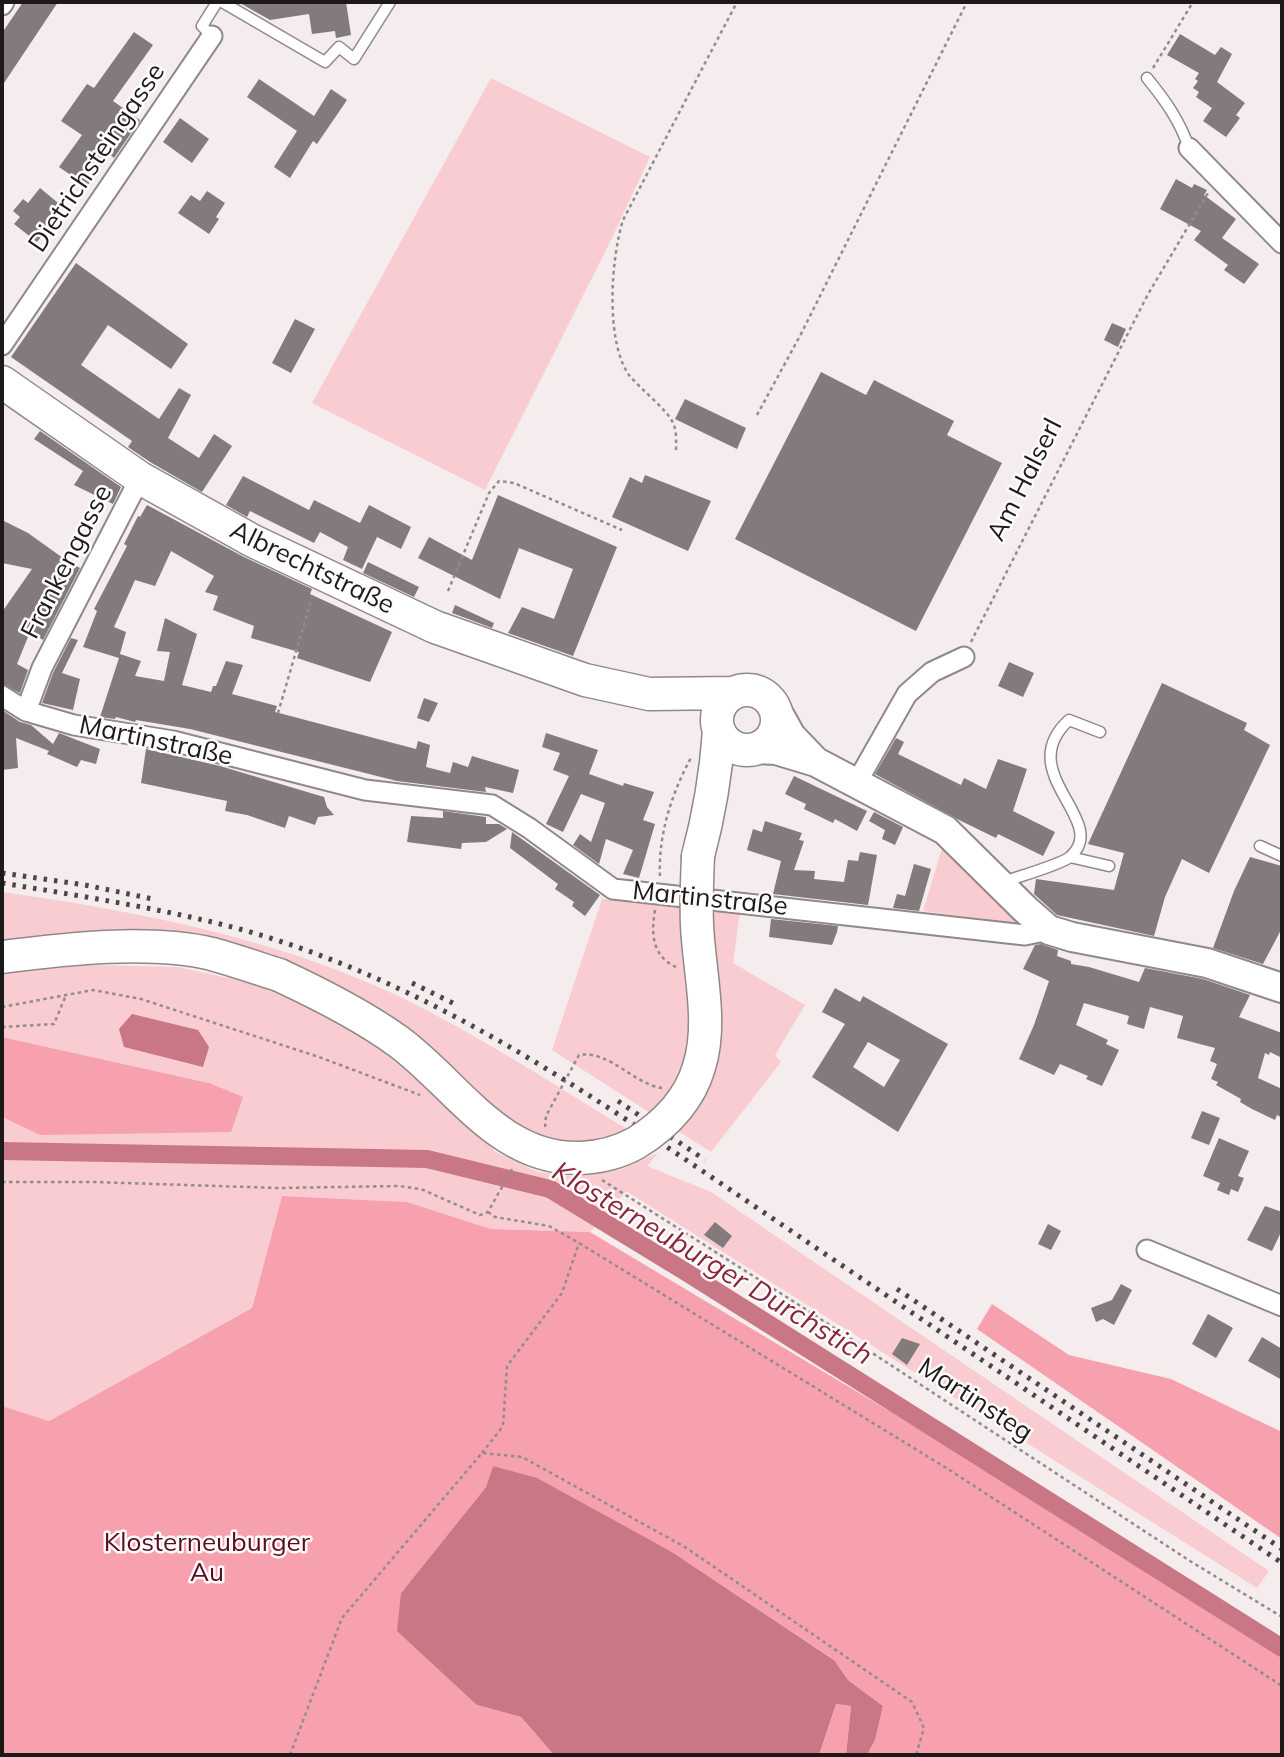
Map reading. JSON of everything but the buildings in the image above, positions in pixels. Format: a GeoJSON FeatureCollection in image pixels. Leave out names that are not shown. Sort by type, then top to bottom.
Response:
{"type":"FeatureCollection","features":[{"type":"Feature","properties":{"kind":"main road","name":"Albrechtstraße"},"geometry":{"type":"LineString","coordinates":[[2,382],[140,478],[253,541],[435,627],[585,680],[649,694],[734,693]]}},
{"type":"Feature","properties":{"kind":"main road"},"geometry":{"type":"LineString","coordinates":[[2,957],[146,947],[210,954],[279,975],[318,993],[397,1041],[424,1062],[481,1118],[515,1143],[540,1154],[570,1158],[600,1157],[625,1150],[653,1132],[677,1109],[699,1067],[705,1027],[697,924],[698,856],[717,766],[721,705],[734,693],[750,690],[761,692],[770,699],[791,736],[816,762]]}},
{"type":"Feature","properties":{"kind":"main road","name":"Albrechtstraße"},"geometry":{"type":"LineString","coordinates":[[649,694],[718,726]]}},
{"type":"Feature","properties":{"kind":"main road"},"geometry":{"type":"LineString","coordinates":[[707,820],[731,776],[754,749],[774,733],[778,723],[776,709]]}},
{"type":"Feature","properties":{"kind":"main road"},"geometry":{"type":"LineString","coordinates":[[718,726],[730,744],[776,750],[816,762],[945,830],[1049,930]]}},
{"type":"Feature","properties":{"kind":"main road","name":"Martinstraße"},"geometry":{"type":"LineString","coordinates":[[1049,930],[1072,937],[1207,963],[1281,987]]}},
{"type":"Feature","properties":{"kind":"street","name":"Dietrichsteingasse"},"geometry":{"type":"LineString","coordinates":[[2,345],[212,36]]}},
{"type":"Feature","properties":{"kind":"street"},"geometry":{"type":"LineString","coordinates":[[1189,148],[1282,243]]}},
{"type":"Feature","properties":{"kind":"street","name":"Frankengasse"},"geometry":{"type":"LineString","coordinates":[[26,710],[42,668],[140,478]]}},
{"type":"Feature","properties":{"kind":"street"},"geometry":{"type":"LineString","coordinates":[[857,782],[907,694],[932,672],[964,657]]}},
{"type":"Feature","properties":{"kind":"street","name":"Martinstraße"},"geometry":{"type":"LineString","coordinates":[[2,696],[26,710],[74,724],[173,741],[365,790],[492,805],[613,888],[1025,935],[1049,930]]}},
{"type":"Feature","properties":{"kind":"street"},"geometry":{"type":"LineString","coordinates":[[1147,1250],[1282,1306]]}},
{"type":"Feature","properties":{"kind":"lane"},"geometry":{"type":"LineString","coordinates":[[212,36],[202,26],[219,2],[325,62],[339,47],[354,59],[390,2]]}},
{"type":"Feature","properties":{"kind":"lane"},"geometry":{"type":"LineString","coordinates":[[1147,78],[1176,118],[1189,148]]}},
{"type":"Feature","properties":{"kind":"lane"},"geometry":{"type":"LineString","coordinates":[[1070,857],[1079,841],[1079,823],[1072,806],[1053,776],[1050,756],[1052,739],[1069,720],[1100,732]]}},
{"type":"Feature","properties":{"kind":"lane"},"geometry":{"type":"LineString","coordinates":[[1259,846],[1282,856]]}},
{"type":"Feature","properties":{"kind":"lane"},"geometry":{"type":"LineString","coordinates":[[999,883],[1070,857],[1109,866]]}},
{"type":"Feature","properties":{"kind":"path"},"geometry":{"type":"LineString","coordinates":[[676,450],[673,421],[627,373],[614,327],[611,275],[623,220],[737,2]]}},
{"type":"Feature","properties":{"kind":"path"},"geometry":{"type":"LineString","coordinates":[[757,415],[801,334],[967,2]]}},
{"type":"Feature","properties":{"kind":"path"},"geometry":{"type":"LineString","coordinates":[[1147,78],[1193,2]]}},
{"type":"Feature","properties":{"kind":"path","name":"Am Halserl"},"geometry":{"type":"LineString","coordinates":[[964,657],[1147,296],[1217,178]]}},
{"type":"Feature","properties":{"kind":"path"},"geometry":{"type":"LineString","coordinates":[[448,591],[489,493],[499,481],[514,483],[622,530]]}},
{"type":"Feature","properties":{"kind":"path"},"geometry":{"type":"LineString","coordinates":[[278,713],[320,574]]}},
{"type":"Feature","properties":{"kind":"path"},"geometry":{"type":"LineString","coordinates":[[676,967],[665,962],[657,950],[652,927],[660,880],[659,851],[684,769],[701,739],[718,726]]}},
{"type":"Feature","properties":{"kind":"path"},"geometry":{"type":"LineString","coordinates":[[2,1007],[93,990],[141,999],[319,1057],[424,1096]]}},
{"type":"Feature","properties":{"kind":"path"},"geometry":{"type":"LineString","coordinates":[[2,1027],[54,1024],[66,994]]}},
{"type":"Feature","properties":{"kind":"path"},"geometry":{"type":"LineString","coordinates":[[544,1135],[546,1116],[579,1055],[589,1053],[652,1086],[666,1088]]}},
{"type":"Feature","properties":{"kind":"path"},"geometry":{"type":"LineString","coordinates":[[2,1182],[278,1188],[398,1186],[421,1189],[472,1214],[480,1215],[488,1212],[513,1167]]}},
{"type":"Feature","properties":{"kind":"path","name":"Martinsteg"},"geometry":{"type":"LineString","coordinates":[[592,1173],[799,1305],[1189,1561],[1282,1617]]}},
{"type":"Feature","properties":{"kind":"path"},"geometry":{"type":"LineString","coordinates":[[488,1212],[495,1217],[549,1226],[579,1243],[948,1469],[1282,1686]]}},
{"type":"Feature","properties":{"kind":"path"},"geometry":{"type":"LineString","coordinates":[[290,1755],[342,1618],[503,1426],[507,1366],[562,1293],[579,1243]]}},
{"type":"Feature","properties":{"kind":"path"},"geometry":{"type":"LineString","coordinates":[[482,1453],[522,1457],[685,1547],[912,1702],[924,1728],[916,1755]]}},
{"type":"Feature","properties":{"kind":"shaded area"},"geometry":{"type":"Polygon","coordinates":[[[491,78],[650,157],[485,490],[312,403],[491,78]]]}},
{"type":"Feature","properties":{"kind":"shaded area"},"geometry":{"type":"Polygon","coordinates":[[[943,845],[1035,926],[923,911],[943,845]]]}},
{"type":"Feature","properties":{"kind":"shaded area"},"geometry":{"type":"Polygon","coordinates":[[[2,892],[103,908],[203,929],[301,957],[349,975],[396,995],[456,1026],[630,1131],[605,1141],[553,1142],[514,1126],[461,1075],[391,1016],[301,968],[204,940],[109,930],[2,942],[2,892]]]}},
{"type":"Feature","properties":{"kind":"shaded area"},"geometry":{"type":"Polygon","coordinates":[[[602,899],[740,912],[733,963],[805,1005],[775,1055],[781,1062],[711,1152],[552,1050],[602,899]]]}},
{"type":"Feature","properties":{"kind":"shaded area"},"geometry":{"type":"Polygon","coordinates":[[[89,965],[178,967],[251,983],[338,1019],[424,1083],[496,1152],[538,1172],[575,1177],[622,1169],[658,1153],[647,1166],[711,1192],[1269,1571],[1257,1588],[626,1191],[590,1232],[491,1229],[407,1202],[282,1196],[252,1308],[49,1421],[2,1406],[2,1117],[40,1135],[209,1083],[2,1037],[2,973],[89,965]]]}},
{"type":"Feature","properties":{"kind":"shaded area"},"geometry":{"type":"Polygon","coordinates":[[[132,1014],[198,1030],[209,1047],[203,1067],[124,1047],[119,1029],[132,1014]]]}},
{"type":"Feature","properties":{"kind":"shaded area"},"geometry":{"type":"Polygon","coordinates":[[[493,1466],[537,1478],[672,1552],[834,1660],[848,1680],[883,1706],[875,1740],[867,1755],[846,1755],[851,1706],[836,1704],[819,1755],[554,1755],[521,1717],[477,1705],[397,1631],[401,1593],[486,1487],[493,1466]]]}},
{"type":"Feature","properties":{"kind":"green space"},"geometry":{"type":"Polygon","coordinates":[[[2,1037],[209,1083],[243,1097],[231,1132],[40,1135],[2,1117],[2,1037]]]}},
{"type":"Feature","properties":{"kind":"green space","name":"Klosterneuburger Au"},"geometry":{"type":"Polygon","coordinates":[[[282,1196],[407,1202],[491,1229],[590,1232],[1282,1646],[1282,1755],[867,1755],[875,1740],[883,1706],[848,1680],[833,1659],[672,1552],[493,1466],[486,1487],[401,1593],[477,1705],[521,1717],[554,1755],[2,1755],[2,1406],[49,1421],[252,1308],[282,1196]]]}},
{"type":"Feature","properties":{"kind":"green space"},"geometry":{"type":"Polygon","coordinates":[[[992,1304],[1069,1355],[1171,1379],[1282,1432],[1282,1539],[977,1329],[992,1304]]]}},
{"type":"Feature","properties":{"kind":"green space"},"geometry":{"type":"Polygon","coordinates":[[[836,1704],[851,1706],[846,1755],[819,1755],[836,1704]]]}},
{"type":"Feature","properties":{"kind":"waterway","name":"Klosterneuburger Durchstich"},"geometry":{"type":"LineString","coordinates":[[2,1151],[427,1159],[550,1189],[1282,1648]]}},
{"type":"Feature","properties":{"kind":"railway"},"geometry":{"type":"LineString","coordinates":[[2,873],[85,885],[153,899]]}},
{"type":"Feature","properties":{"kind":"railway"},"geometry":{"type":"LineString","coordinates":[[2,883],[149,908],[236,928],[289,944],[392,986],[491,1036],[633,1124],[1282,1563]]}},
{"type":"Feature","properties":{"kind":"railway"},"geometry":{"type":"LineString","coordinates":[[412,983],[459,1006]]}},
{"type":"Feature","properties":{"kind":"railway"},"geometry":{"type":"LineString","coordinates":[[618,1101],[705,1160]]}},
{"type":"Feature","properties":{"kind":"railway"},"geometry":{"type":"LineString","coordinates":[[897,1289],[1282,1549]]}}]}
